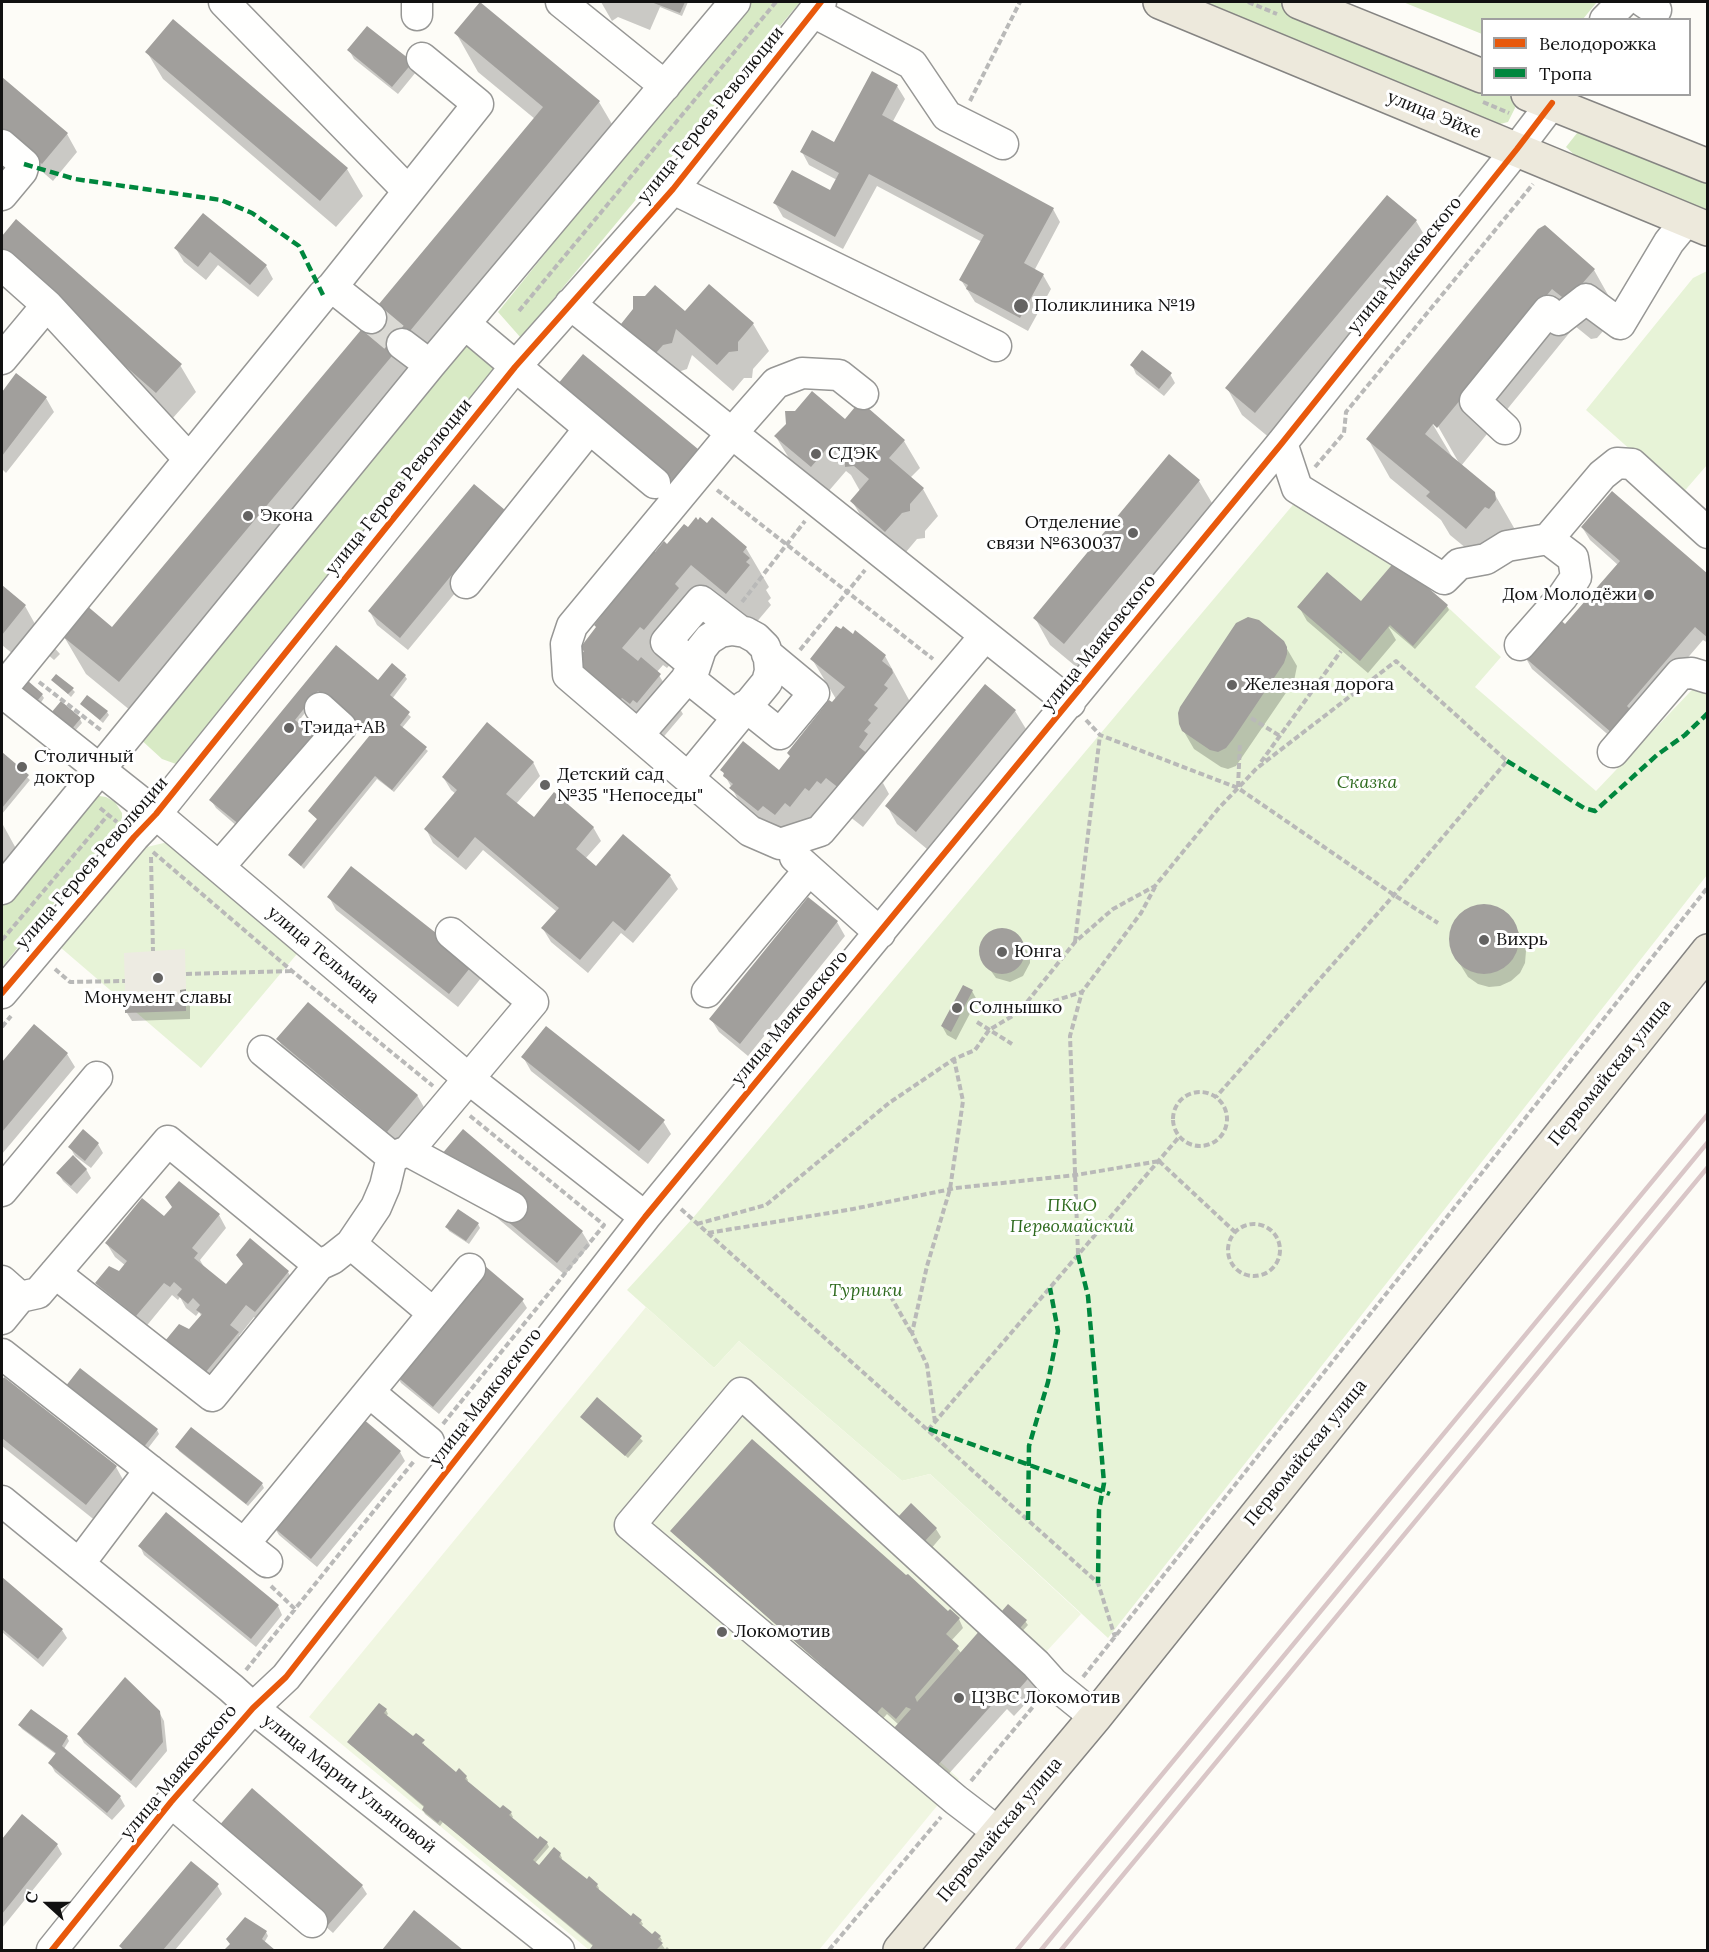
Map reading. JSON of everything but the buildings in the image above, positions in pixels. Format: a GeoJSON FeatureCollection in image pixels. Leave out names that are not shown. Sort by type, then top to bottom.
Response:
{"type":"FeatureCollection","features":[{"type":"Feature","properties":{"kind":"main road","name":"улица Эйхе"},"geometry":{"type":"LineString","coordinates":[[1160,2],[1697,224]]}},
{"type":"Feature","properties":{"kind":"main road"},"geometry":{"type":"LineString","coordinates":[[1299,2],[1481,76]]}},
{"type":"Feature","properties":{"kind":"main road"},"geometry":{"type":"LineString","coordinates":[[1538,98],[1707,166]]}},
{"type":"Feature","properties":{"kind":"main road","name":"Первомайская улица"},"geometry":{"type":"LineString","coordinates":[[900,1950],[1095,1717],[1707,951]]}},
{"type":"Feature","properties":{"kind":"street"},"geometry":{"type":"LineString","coordinates":[[224,2],[408,191]]}},
{"type":"Feature","properties":{"kind":"street"},"geometry":{"type":"LineString","coordinates":[[561,2],[665,86]]}},
{"type":"Feature","properties":{"kind":"street"},"geometry":{"type":"LineString","coordinates":[[2,889],[430,365],[735,2]]}},
{"type":"Feature","properties":{"kind":"street"},"geometry":{"type":"LineString","coordinates":[[1607,18],[1623,2]]}},
{"type":"Feature","properties":{"kind":"street"},"geometry":{"type":"LineString","coordinates":[[817,7],[912,64],[947,116],[1004,144]]}},
{"type":"Feature","properties":{"kind":"street","name":"улица Героев Революции"},"geometry":{"type":"LineString","coordinates":[[2,993],[156,814],[515,368],[673,189],[817,7]]}},
{"type":"Feature","properties":{"kind":"street"},"geometry":{"type":"LineString","coordinates":[[6,700],[189,459],[323,295],[332,287],[478,104],[422,58]]}},
{"type":"Feature","properties":{"kind":"street","name":"улица Маяковского"},"geometry":{"type":"LineString","coordinates":[[68,1945],[171,1802],[253,1708],[286,1677],[663,1194],[1070,703],[1517,149],[1538,98]]}},
{"type":"Feature","properties":{"kind":"street"},"geometry":{"type":"LineString","coordinates":[[2,145],[24,164],[22,171],[2,195]]}},
{"type":"Feature","properties":{"kind":"street"},"geometry":{"type":"LineString","coordinates":[[673,189],[996,346]]}},
{"type":"Feature","properties":{"kind":"street"},"geometry":{"type":"LineString","coordinates":[[1505,429],[1475,401],[1548,311],[1559,320],[1586,299],[1620,324],[1669,242],[1697,224]]}},
{"type":"Feature","properties":{"kind":"street"},"geometry":{"type":"LineString","coordinates":[[2,265],[47,304],[189,459]]}},
{"type":"Feature","properties":{"kind":"street"},"geometry":{"type":"LineString","coordinates":[[332,287],[371,318]]}},
{"type":"Feature","properties":{"kind":"street"},"geometry":{"type":"LineString","coordinates":[[2,359],[47,304]]}},
{"type":"Feature","properties":{"kind":"street"},"geometry":{"type":"LineString","coordinates":[[570,304],[1070,703]]}},
{"type":"Feature","properties":{"kind":"street"},"geometry":{"type":"LineString","coordinates":[[465,324],[655,483]]}},
{"type":"Feature","properties":{"kind":"street"},"geometry":{"type":"LineString","coordinates":[[402,344],[430,365]]}},
{"type":"Feature","properties":{"kind":"street"},"geometry":{"type":"LineString","coordinates":[[863,394],[839,375],[802,373],[776,383],[572,626],[566,644],[568,675],[638,735],[664,750],[688,778],[750,831],[780,844],[880,933]]}},
{"type":"Feature","properties":{"kind":"street"},"geometry":{"type":"LineString","coordinates":[[466,584],[589,429]]}},
{"type":"Feature","properties":{"kind":"street"},"geometry":{"type":"LineString","coordinates":[[1282,443],[1297,488],[1444,579],[1459,564],[1486,560],[1507,546],[1548,539],[1602,475],[1617,463],[1632,464],[1707,533]]}},
{"type":"Feature","properties":{"kind":"street"},"geometry":{"type":"LineString","coordinates":[[1520,645],[1563,596],[1576,577],[1574,558],[1548,539]]}},
{"type":"Feature","properties":{"kind":"street"},"geometry":{"type":"LineString","coordinates":[[638,735],[691,671],[701,649],[709,639],[720,632],[732,630],[740,618],[765,647],[770,671],[767,682],[688,778]]}},
{"type":"Feature","properties":{"kind":"street"},"geometry":{"type":"LineString","coordinates":[[780,844],[820,831],[985,636]]}},
{"type":"Feature","properties":{"kind":"street"},"geometry":{"type":"LineString","coordinates":[[691,671],[741,712],[780,734],[814,693],[767,654]]}},
{"type":"Feature","properties":{"kind":"street"},"geometry":{"type":"LineString","coordinates":[[1613,752],[1680,674],[1692,673],[1707,678]]}},
{"type":"Feature","properties":{"kind":"street","name":"улица Тельмана"},"geometry":{"type":"LineString","coordinates":[[6,700],[156,814],[469,1079],[645,1217]]}},
{"type":"Feature","properties":{"kind":"street"},"geometry":{"type":"LineString","coordinates":[[219,867],[341,727],[320,708]]}},
{"type":"Feature","properties":{"kind":"street"},"geometry":{"type":"LineString","coordinates":[[707,992],[809,870]]}},
{"type":"Feature","properties":{"kind":"street"},"geometry":{"type":"LineString","coordinates":[[55,1273],[212,1396],[319,1265],[332,1259],[351,1244],[376,1207],[400,1154],[469,1079],[533,1002],[451,933]]}},
{"type":"Feature","properties":{"kind":"street"},"geometry":{"type":"LineString","coordinates":[[263,1051],[400,1154],[512,1207]]}},
{"type":"Feature","properties":{"kind":"street"},"geometry":{"type":"LineString","coordinates":[[2,1191],[97,1077]]}},
{"type":"Feature","properties":{"kind":"street"},"geometry":{"type":"LineString","coordinates":[[8,1299],[38,1293],[168,1141],[319,1265]]}},
{"type":"Feature","properties":{"kind":"street"},"geometry":{"type":"LineString","coordinates":[[351,1244],[433,1313]]}},
{"type":"Feature","properties":{"kind":"street"},"geometry":{"type":"LineString","coordinates":[[2,1354],[255,1553],[369,1392],[470,1269]]}},
{"type":"Feature","properties":{"kind":"street"},"geometry":{"type":"LineString","coordinates":[[369,1392],[429,1442]]}},
{"type":"Feature","properties":{"kind":"street"},"geometry":{"type":"LineString","coordinates":[[998,1832],[956,1800],[630,1525],[741,1393],[1036,1664],[1053,1683],[1095,1717]]}},
{"type":"Feature","properties":{"kind":"street"},"geometry":{"type":"LineString","coordinates":[[79,1564],[150,1470]]}},
{"type":"Feature","properties":{"kind":"street","name":"улица Марии Ульяновой"},"geometry":{"type":"LineString","coordinates":[[2,1501],[253,1708],[556,1950]]}},
{"type":"Feature","properties":{"kind":"street"},"geometry":{"type":"LineString","coordinates":[[171,1802],[312,1922]]}},
{"type":"Feature","properties":{"kind":"path"},"geometry":{"type":"LineString","coordinates":[[519,311],[776,2]]}},
{"type":"Feature","properties":{"kind":"path"},"geometry":{"type":"LineString","coordinates":[[959,122],[1020,2]]}},
{"type":"Feature","properties":{"kind":"path"},"geometry":{"type":"LineString","coordinates":[[1297,488],[1344,433],[1346,412],[1533,183],[1543,188]]}},
{"type":"Feature","properties":{"kind":"path"},"geometry":{"type":"LineString","coordinates":[[698,474],[952,674]]}},
{"type":"Feature","properties":{"kind":"path"},"geometry":{"type":"LineString","coordinates":[[740,618],[787,544],[807,519]]}},
{"type":"Feature","properties":{"kind":"path"},"geometry":{"type":"LineString","coordinates":[[798,652],[869,566]]}},
{"type":"Feature","properties":{"kind":"path"},"geometry":{"type":"LineString","coordinates":[[1078,1255],[1071,1036],[1082,992],[1141,913],[1155,886],[1218,809],[1257,768],[1341,651]]}},
{"type":"Feature","properties":{"kind":"path"},"geometry":{"type":"LineString","coordinates":[[1216,1097],[1394,895],[1508,761],[1396,661],[1257,768]]}},
{"type":"Feature","properties":{"kind":"path"},"geometry":{"type":"LineString","coordinates":[[1070,703],[1100,735],[1238,788],[1438,923]]}},
{"type":"Feature","properties":{"kind":"path"},"geometry":{"type":"LineString","coordinates":[[1251,718],[1280,736]]}},
{"type":"Feature","properties":{"kind":"path"},"geometry":{"type":"LineString","coordinates":[[1075,942],[1100,735]]}},
{"type":"Feature","properties":{"kind":"path"},"geometry":{"type":"LineString","coordinates":[[1238,788],[1240,743]]}},
{"type":"Feature","properties":{"kind":"path"},"geometry":{"type":"LineString","coordinates":[[81,793],[150,850],[153,951]]}},
{"type":"Feature","properties":{"kind":"path"},"geometry":{"type":"LineString","coordinates":[[2,940],[108,815]]}},
{"type":"Feature","properties":{"kind":"path"},"geometry":{"type":"LineString","coordinates":[[1019,1012],[1075,942],[1113,909],[1155,886]]}},
{"type":"Feature","properties":{"kind":"path"},"geometry":{"type":"LineString","coordinates":[[1068,1695],[1707,887]]}},
{"type":"Feature","properties":{"kind":"path"},"geometry":{"type":"LineString","coordinates":[[52,966],[70,982],[124,981]]}},
{"type":"Feature","properties":{"kind":"path"},"geometry":{"type":"LineString","coordinates":[[186,974],[292,971]]}},
{"type":"Feature","properties":{"kind":"path"},"geometry":{"type":"LineString","coordinates":[[697,1224],[766,1205],[889,1103],[954,1059],[975,1050],[989,1030],[1019,1012],[1082,992]]}},
{"type":"Feature","properties":{"kind":"path"},"geometry":{"type":"LineString","coordinates":[[977,1022],[1012,1044]]}},
{"type":"Feature","properties":{"kind":"path"},"geometry":{"type":"LineString","coordinates":[[912,1333],[927,1266],[950,1189],[963,1101],[954,1059]]}},
{"type":"Feature","properties":{"kind":"path"},"geometry":{"type":"LineString","coordinates":[[1199,1092],[1216,1097],[1225,1111],[1226,1127],[1222,1134],[1209,1145],[1201,1146],[1193,1146],[1179,1137],[1173,1121],[1174,1112],[1183,1098],[1199,1092]]}},
{"type":"Feature","properties":{"kind":"path"},"geometry":{"type":"LineString","coordinates":[[928,1431],[1179,1137]]}},
{"type":"Feature","properties":{"kind":"path"},"geometry":{"type":"LineString","coordinates":[[708,1233],[853,1209],[950,1189],[1076,1175],[1159,1161]]}},
{"type":"Feature","properties":{"kind":"path"},"geometry":{"type":"LineString","coordinates":[[1159,1161],[1235,1232]]}},
{"type":"Feature","properties":{"kind":"path"},"geometry":{"type":"LineString","coordinates":[[663,1194],[1098,1583],[1115,1637]]}},
{"type":"Feature","properties":{"kind":"path"},"geometry":{"type":"LineString","coordinates":[[1255,1224],[1271,1230],[1280,1245],[1280,1253],[1272,1269],[1257,1275],[1248,1275],[1234,1266],[1228,1250],[1229,1242],[1235,1232],[1246,1225],[1255,1224]]}},
{"type":"Feature","properties":{"kind":"path"},"geometry":{"type":"LineString","coordinates":[[886,1288],[927,1365],[935,1422]]}},
{"type":"Feature","properties":{"kind":"green space"},"geometry":{"type":"Polygon","coordinates":[[[748,2],[800,2],[521,338],[498,312],[748,2]]]}},
{"type":"Feature","properties":{"kind":"green space"},"geometry":{"type":"Polygon","coordinates":[[[1200,2],[1285,2],[1481,82],[1481,96],[1514,96],[1515,108],[1508,122],[1492,126],[1200,2]]]}},
{"type":"Feature","properties":{"kind":"green space"},"geometry":{"type":"Polygon","coordinates":[[[1403,2],[1597,2],[1584,18],[1481,18],[1481,34],[1403,2]]]}},
{"type":"Feature","properties":{"kind":"green space"},"geometry":{"type":"Polygon","coordinates":[[[1581,128],[1707,178],[1707,215],[1583,163],[1566,147],[1581,128]]]}},
{"type":"Feature","properties":{"kind":"green space"},"geometry":{"type":"Polygon","coordinates":[[[1707,271],[1707,465],[1681,495],[1586,410],[1693,278],[1707,271]]]}},
{"type":"Feature","properties":{"kind":"green space"},"geometry":{"type":"Polygon","coordinates":[[[464,342],[494,361],[496,371],[176,764],[162,759],[138,737],[464,342]]]}},
{"type":"Feature","properties":{"kind":"green space","name":"ПКиО Первомайский"},"geometry":{"type":"Polygon","coordinates":[[[1313,481],[1501,657],[1475,687],[1596,791],[1707,674],[1707,875],[1108,1638],[930,1474],[902,1481],[739,1341],[714,1368],[627,1290],[692,1219],[1313,481]]]}},
{"type":"Feature","properties":{"kind":"green space"},"geometry":{"type":"Polygon","coordinates":[[[93,795],[106,797],[115,802],[122,813],[122,820],[2,967],[2,902],[93,795]]]}},
{"type":"Feature","properties":{"kind":"green space"},"geometry":{"type":"Polygon","coordinates":[[[176,840],[302,948],[201,1068],[60,947],[147,847],[176,840]]]}},
{"type":"Feature","properties":{"kind":"green space","name":"Локомотив"},"geometry":{"type":"Polygon","coordinates":[[[646,1307],[714,1368],[739,1341],[902,1481],[930,1474],[1081,1614],[1022,1678],[1013,1670],[935,1757],[959,1779],[819,1950],[589,1950],[309,1717],[646,1307]]]}},
{"type":"Feature","properties":{"kind":"shaded area"},"geometry":{"type":"Polygon","coordinates":[[[185,949],[186,989],[180,990],[180,1002],[131,1004],[131,995],[125,995],[124,953],[185,949]]]}},
{"type":"Feature","properties":{"kind":"tunnel"},"geometry":{"type":"LineString","coordinates":[[371,318],[402,344]]}},
{"type":"Feature","properties":{"kind":"railway"},"geometry":{"type":"LineString","coordinates":[[1017,1950],[1708,1114]]}},
{"type":"Feature","properties":{"kind":"railway"},"geometry":{"type":"LineString","coordinates":[[1041,1950],[1708,1142]]}},
{"type":"Feature","properties":{"kind":"railway"},"geometry":{"type":"LineString","coordinates":[[1061,1950],[1708,1167]]}},
{"type":"Feature","properties":{"kind":"marked path"},"geometry":{"type":"LineString","coordinates":[[24,164],[75,179],[221,200],[252,213],[299,246],[323,295]]}},
{"type":"Feature","properties":{"kind":"marked path"},"geometry":{"type":"LineString","coordinates":[[1507,761],[1584,808],[1595,811],[1708,713]]}},
{"type":"Feature","properties":{"kind":"marked path"},"geometry":{"type":"LineString","coordinates":[[1078,1255],[1088,1296],[1104,1483],[1099,1510],[1098,1583]]}},
{"type":"Feature","properties":{"kind":"marked path"},"geometry":{"type":"LineString","coordinates":[[1028,1520],[1029,1446],[1048,1382],[1058,1331],[1050,1288]]}},
{"type":"Feature","properties":{"kind":"marked path"},"geometry":{"type":"LineString","coordinates":[[929,1429],[1110,1494]]}},
{"type":"Feature","properties":{"kind":"cycle path"},"geometry":{"type":"LineString","coordinates":[[2,993],[156,814],[515,367],[673,189],[821,2]]}},
{"type":"Feature","properties":{"kind":"cycle path"},"geometry":{"type":"LineString","coordinates":[[52,1950],[171,1802],[253,1708],[286,1677],[645,1217],[1282,443],[1552,103]]}},
{"type":"Feature","properties":{"kind":"place","name":"Поликлиника №19"},"geometry":{"type":"Point","coordinates":[1021,306]}},
{"type":"Feature","properties":{"kind":"place","name":"СДЭК"},"geometry":{"type":"Point","coordinates":[816,454]}},
{"type":"Feature","properties":{"kind":"place","name":"Экона"},"geometry":{"type":"Point","coordinates":[248,516]}},
{"type":"Feature","properties":{"kind":"place","name":"Отделение связи №630037"},"geometry":{"type":"Point","coordinates":[1133,533]}},
{"type":"Feature","properties":{"kind":"place","name":"Дом Молодёжи"},"geometry":{"type":"Point","coordinates":[1649,595]}},
{"type":"Feature","properties":{"kind":"place","name":"Железная дорога"},"geometry":{"type":"Point","coordinates":[1232,685]}},
{"type":"Feature","properties":{"kind":"place","name":"Тэида+АВ"},"geometry":{"type":"Point","coordinates":[289,728]}},
{"type":"Feature","properties":{"kind":"place","name":"Столичный доктор"},"geometry":{"type":"Point","coordinates":[22,767]}},
{"type":"Feature","properties":{"kind":"place","name":"Детский сад №35 \"Непоседы\""},"geometry":{"type":"Point","coordinates":[545,785]}},
{"type":"Feature","properties":{"kind":"place","name":"Вихрь"},"geometry":{"type":"Point","coordinates":[1484,940]}},
{"type":"Feature","properties":{"kind":"place","name":"Юнга"},"geometry":{"type":"Point","coordinates":[1002,952]}},
{"type":"Feature","properties":{"kind":"place","name":"Монумент славы"},"geometry":{"type":"Point","coordinates":[158,978]}},
{"type":"Feature","properties":{"kind":"place","name":"Солнышко"},"geometry":{"type":"Point","coordinates":[957,1008]}},
{"type":"Feature","properties":{"kind":"place","name":"Локомотив"},"geometry":{"type":"Point","coordinates":[722,1632]}},
{"type":"Feature","properties":{"kind":"place","name":"ЦЗВС Локомотив"},"geometry":{"type":"Point","coordinates":[959,1698]}},
{"type":"Feature","properties":{"kind":"park label","name":"Сказка"},"geometry":{"type":"Point","coordinates":[1367,783]}},
{"type":"Feature","properties":{"kind":"park label","name":"Турники"},"geometry":{"type":"Point","coordinates":[866,1291]}}]}
